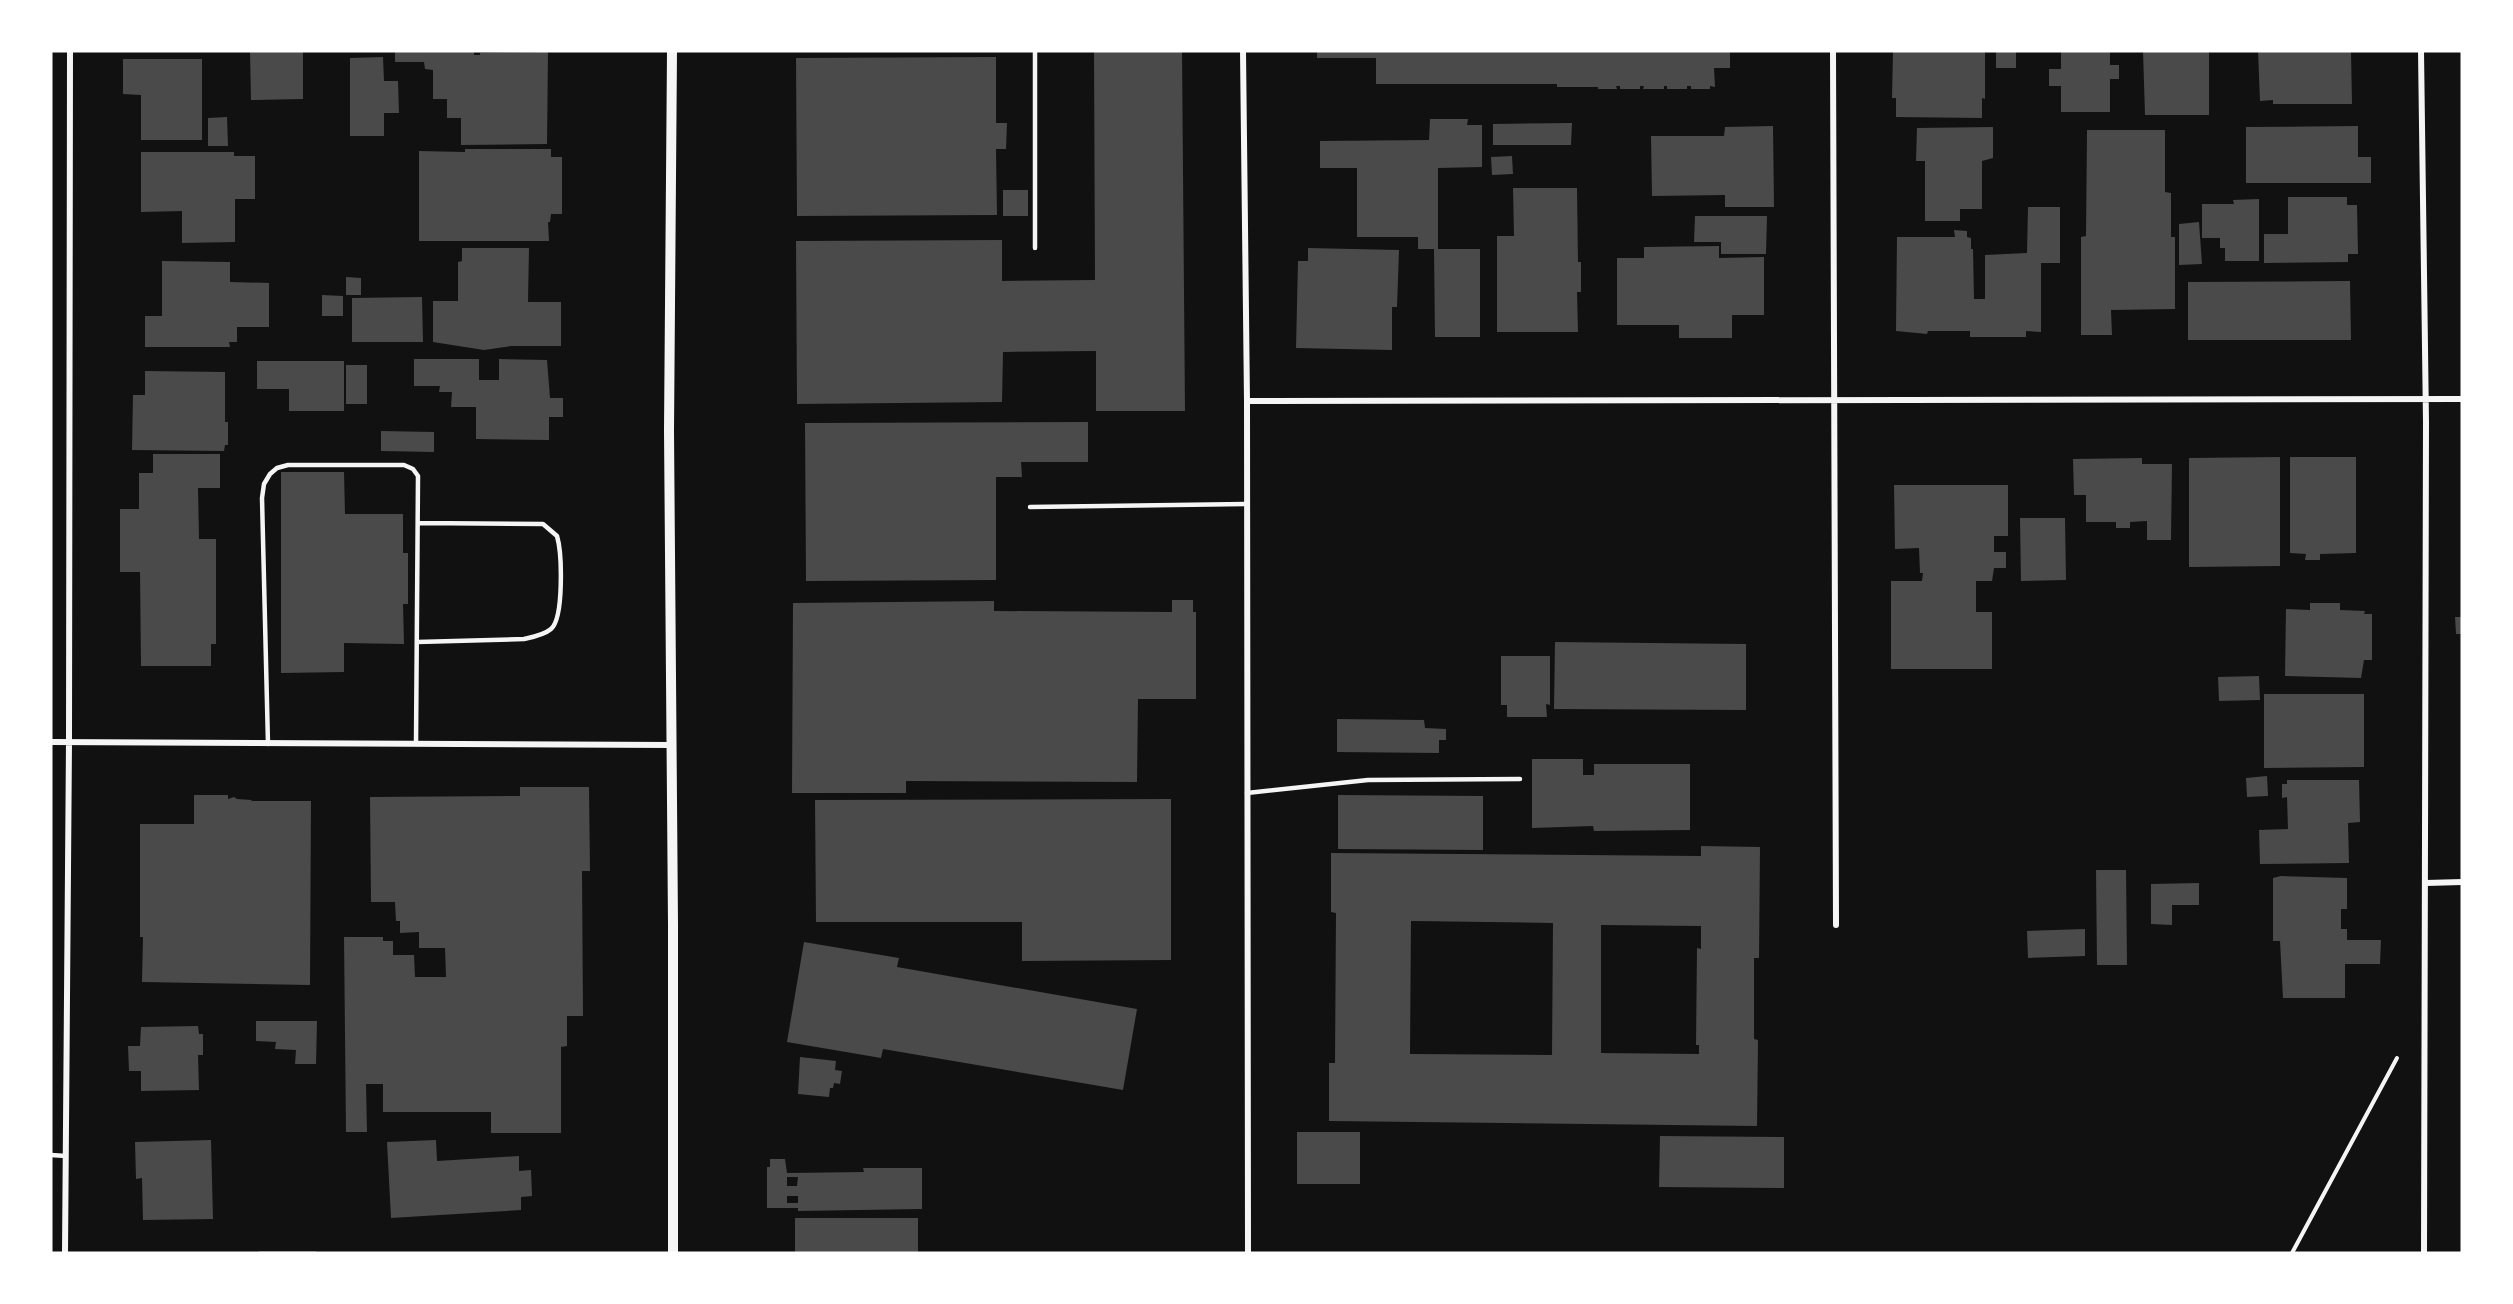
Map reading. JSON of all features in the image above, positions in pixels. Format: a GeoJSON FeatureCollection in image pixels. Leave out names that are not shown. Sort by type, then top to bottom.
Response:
{"type":"FeatureCollection","features":[{"type":"Feature","properties":{"kind":"street"},"geometry":{"type":"LineString","coordinates":[[65,1253],[69,742],[70,51]]}},
{"type":"Feature","properties":{"kind":"street"},"geometry":{"type":"LineString","coordinates":[[672,51],[669,420],[673,1253]]}},
{"type":"Feature","properties":{"kind":"street"},"geometry":{"type":"LineString","coordinates":[[1243,51],[1247,400],[1248,1253]]}},
{"type":"Feature","properties":{"kind":"street"},"geometry":{"type":"LineString","coordinates":[[1833,51],[1836,925]]}},
{"type":"Feature","properties":{"kind":"street"},"geometry":{"type":"LineString","coordinates":[[2421,51],[2425,399],[2424,1253]]}},
{"type":"Feature","properties":{"kind":"street"},"geometry":{"type":"LineString","coordinates":[[1247,400],[2462,399]]}},
{"type":"Feature","properties":{"kind":"street"},"geometry":{"type":"LineString","coordinates":[[51,742],[672,745]]}},
{"type":"Feature","properties":{"kind":"street"},"geometry":{"type":"LineString","coordinates":[[2426,883],[2462,882]]}},
{"type":"Feature","properties":{"kind":"lane"},"geometry":{"type":"LineString","coordinates":[[1035,51],[1035,249]]}},
{"type":"Feature","properties":{"kind":"lane"},"geometry":{"type":"LineString","coordinates":[[268,744],[261,515],[264,484],[270,474],[288,465],[409,467],[418,476],[416,744]]}},
{"type":"Feature","properties":{"kind":"lane"},"geometry":{"type":"LineString","coordinates":[[1030,507],[1246,504]]}},
{"type":"Feature","properties":{"kind":"lane"},"geometry":{"type":"LineString","coordinates":[[417,642],[524,639],[551,629],[559,615],[557,536],[543,524],[418,524]]}},
{"type":"Feature","properties":{"kind":"lane"},"geometry":{"type":"LineString","coordinates":[[1247,793],[1368,780],[1520,779]]}},
{"type":"Feature","properties":{"kind":"lane"},"geometry":{"type":"LineString","coordinates":[[51,1155],[66,1156]]}},
{"type":"Feature","properties":{"kind":"path"},"geometry":{"type":"LineString","coordinates":[[2292,1253],[2398,1057]]}},
{"type":"Feature","properties":{"kind":"building"},"geometry":{"type":"Polygon","coordinates":[[[250,51],[303,51],[303,99],[251,100],[250,51]]]}},
{"type":"Feature","properties":{"kind":"building"},"geometry":{"type":"Polygon","coordinates":[[[395,51],[474,51],[474,55],[548,52],[547,144],[461,145],[461,118],[447,118],[447,99],[433,99],[433,70],[425,69],[424,62],[395,62],[395,51]]]}},
{"type":"Feature","properties":{"kind":"building"},"geometry":{"type":"Polygon","coordinates":[[[1094,51],[1182,51],[1185,411],[1096,411],[1096,351],[1003,352],[1002,402],[797,404],[796,241],[1002,240],[1002,281],[1095,280],[1094,51]]]}},
{"type":"Feature","properties":{"kind":"building"},"geometry":{"type":"Polygon","coordinates":[[[1317,51],[1730,51],[1730,68],[1714,68],[1715,87],[1710,86],[1710,89],[1691,89],[1691,86],[1687,86],[1687,89],[1667,89],[1667,86],[1664,86],[1664,89],[1643,89],[1644,86],[1640,86],[1640,89],[1620,89],[1620,86],[1616,86],[1617,89],[1598,89],[1598,87],[1557,87],[1557,84],[1376,84],[1376,58],[1317,58],[1317,51]]]}},
{"type":"Feature","properties":{"kind":"building"},"geometry":{"type":"Polygon","coordinates":[[[1893,51],[1985,51],[1985,99],[1982,98],[1982,118],[1896,117],[1896,98],[1892,98],[1893,51]]]}},
{"type":"Feature","properties":{"kind":"building"},"geometry":{"type":"Polygon","coordinates":[[[1996,51],[2016,51],[2016,68],[1996,68],[1996,51]]]}},
{"type":"Feature","properties":{"kind":"building"},"geometry":{"type":"Polygon","coordinates":[[[2061,51],[2110,51],[2110,65],[2119,65],[2119,79],[2110,79],[2110,112],[2061,112],[2061,86],[2049,86],[2049,69],[2061,69],[2061,51]]]}},
{"type":"Feature","properties":{"kind":"building"},"geometry":{"type":"Polygon","coordinates":[[[2143,51],[2209,51],[2209,115],[2145,115],[2143,51]]]}},
{"type":"Feature","properties":{"kind":"building"},"geometry":{"type":"Polygon","coordinates":[[[2258,51],[2351,51],[2352,104],[2273,104],[2273,100],[2260,101],[2258,51]]]}},
{"type":"Feature","properties":{"kind":"building"},"geometry":{"type":"Polygon","coordinates":[[[383,57],[384,81],[398,81],[399,113],[384,113],[384,136],[350,136],[350,58],[383,57]]]}},
{"type":"Feature","properties":{"kind":"building"},"geometry":{"type":"Polygon","coordinates":[[[996,57],[996,123],[1007,123],[1006,149],[996,149],[997,215],[797,216],[796,58],[996,57]]]}},
{"type":"Feature","properties":{"kind":"building"},"geometry":{"type":"Polygon","coordinates":[[[123,59],[202,59],[202,140],[141,140],[141,95],[123,94],[123,59]]]}},
{"type":"Feature","properties":{"kind":"building"},"geometry":{"type":"Polygon","coordinates":[[[227,117],[228,146],[208,146],[208,118],[227,117]]]}},
{"type":"Feature","properties":{"kind":"building"},"geometry":{"type":"Polygon","coordinates":[[[1430,119],[1468,119],[1467,125],[1482,125],[1482,167],[1438,168],[1438,249],[1480,249],[1480,337],[1435,337],[1434,249],[1418,249],[1418,237],[1357,237],[1357,168],[1320,168],[1320,141],[1429,140],[1430,119]]]}},
{"type":"Feature","properties":{"kind":"building"},"geometry":{"type":"Polygon","coordinates":[[[1572,123],[1571,145],[1493,145],[1493,124],[1572,123]]]}},
{"type":"Feature","properties":{"kind":"building"},"geometry":{"type":"Polygon","coordinates":[[[1773,126],[1774,207],[1725,207],[1725,195],[1652,196],[1651,136],[1724,136],[1725,127],[1773,126]]]}},
{"type":"Feature","properties":{"kind":"building"},"geometry":{"type":"Polygon","coordinates":[[[2358,126],[2358,157],[2371,157],[2371,183],[2246,183],[2246,127],[2358,126]]]}},
{"type":"Feature","properties":{"kind":"building"},"geometry":{"type":"Polygon","coordinates":[[[1993,127],[1993,158],[1982,161],[1982,209],[1960,209],[1960,221],[1925,221],[1925,161],[1916,161],[1917,128],[1993,127]]]}},
{"type":"Feature","properties":{"kind":"building"},"geometry":{"type":"Polygon","coordinates":[[[2087,130],[2165,130],[2165,192],[2171,193],[2171,237],[2175,237],[2175,309],[2111,310],[2112,335],[2081,335],[2081,237],[2086,236],[2087,130]]]}},
{"type":"Feature","properties":{"kind":"building"},"geometry":{"type":"Polygon","coordinates":[[[465,149],[551,149],[551,157],[562,157],[562,214],[551,214],[550,222],[548,222],[549,241],[419,241],[419,151],[465,152],[465,149]]]}},
{"type":"Feature","properties":{"kind":"building"},"geometry":{"type":"Polygon","coordinates":[[[141,152],[234,152],[234,156],[255,156],[255,199],[235,199],[235,242],[182,243],[182,211],[141,212],[141,152]]]}},
{"type":"Feature","properties":{"kind":"building"},"geometry":{"type":"Polygon","coordinates":[[[1512,156],[1513,174],[1492,175],[1491,157],[1512,156]]]}},
{"type":"Feature","properties":{"kind":"building"},"geometry":{"type":"Polygon","coordinates":[[[1513,188],[1577,188],[1578,262],[1581,262],[1581,292],[1577,292],[1578,332],[1497,332],[1497,236],[1514,236],[1513,188]]]}},
{"type":"Feature","properties":{"kind":"building"},"geometry":{"type":"Polygon","coordinates":[[[1003,190],[1028,190],[1028,216],[1003,216],[1003,190]]]}},
{"type":"Feature","properties":{"kind":"building"},"geometry":{"type":"Polygon","coordinates":[[[2288,197],[2347,197],[2347,205],[2357,205],[2358,254],[2348,254],[2348,262],[2264,263],[2264,234],[2288,234],[2288,197]]]}},
{"type":"Feature","properties":{"kind":"building"},"geometry":{"type":"Polygon","coordinates":[[[2259,199],[2259,261],[2225,261],[2225,248],[2220,248],[2220,238],[2202,238],[2202,204],[2234,204],[2233,200],[2259,199]]]}},
{"type":"Feature","properties":{"kind":"building"},"geometry":{"type":"Polygon","coordinates":[[[2028,207],[2060,207],[2060,263],[2041,263],[2041,332],[2026,331],[2026,337],[1970,337],[1970,331],[1928,331],[1927,334],[1896,331],[1897,237],[1955,237],[1954,230],[1967,231],[1967,237],[1971,238],[1971,249],[1973,249],[1974,299],[1985,299],[1985,255],[2027,253],[2028,207]]]}},
{"type":"Feature","properties":{"kind":"building"},"geometry":{"type":"Polygon","coordinates":[[[1695,216],[1767,216],[1766,254],[1721,254],[1721,242],[1694,242],[1695,216]]]}},
{"type":"Feature","properties":{"kind":"building"},"geometry":{"type":"Polygon","coordinates":[[[2199,222],[2202,264],[2179,265],[2179,224],[2199,222]]]}},
{"type":"Feature","properties":{"kind":"building"},"geometry":{"type":"Polygon","coordinates":[[[1719,246],[1719,258],[1764,257],[1764,315],[1732,315],[1732,338],[1679,338],[1679,325],[1617,325],[1617,258],[1644,258],[1644,247],[1719,246]]]}},
{"type":"Feature","properties":{"kind":"building"},"geometry":{"type":"Polygon","coordinates":[[[462,248],[529,248],[528,302],[561,302],[561,346],[511,346],[484,350],[433,342],[433,301],[458,301],[458,262],[462,261],[462,248]]]}},
{"type":"Feature","properties":{"kind":"building"},"geometry":{"type":"Polygon","coordinates":[[[1308,248],[1399,250],[1397,307],[1392,307],[1392,350],[1296,348],[1298,261],[1308,261],[1308,248]]]}},
{"type":"Feature","properties":{"kind":"building"},"geometry":{"type":"Polygon","coordinates":[[[162,261],[230,262],[230,282],[269,283],[269,327],[237,327],[237,342],[229,342],[230,347],[145,347],[145,316],[162,316],[162,261]]]}},
{"type":"Feature","properties":{"kind":"building"},"geometry":{"type":"Polygon","coordinates":[[[346,277],[361,278],[361,295],[346,295],[346,277]]]}},
{"type":"Feature","properties":{"kind":"building"},"geometry":{"type":"Polygon","coordinates":[[[2350,281],[2351,340],[2188,340],[2188,282],[2350,281]]]}},
{"type":"Feature","properties":{"kind":"building"},"geometry":{"type":"Polygon","coordinates":[[[322,295],[343,296],[343,316],[322,316],[322,295]]]}},
{"type":"Feature","properties":{"kind":"building"},"geometry":{"type":"Polygon","coordinates":[[[422,297],[423,342],[352,342],[352,298],[422,297]]]}},
{"type":"Feature","properties":{"kind":"building"},"geometry":{"type":"Polygon","coordinates":[[[414,359],[479,359],[479,380],[499,380],[499,359],[547,360],[550,398],[563,398],[563,417],[549,417],[549,440],[476,439],[476,407],[451,407],[452,392],[439,392],[440,386],[414,386],[414,359]]]}},
{"type":"Feature","properties":{"kind":"building"},"geometry":{"type":"Polygon","coordinates":[[[257,361],[344,361],[344,411],[289,411],[289,389],[257,389],[257,361]]]}},
{"type":"Feature","properties":{"kind":"building"},"geometry":{"type":"Polygon","coordinates":[[[346,365],[367,365],[367,404],[346,404],[346,365]]]}},
{"type":"Feature","properties":{"kind":"building"},"geometry":{"type":"Polygon","coordinates":[[[145,371],[225,372],[225,422],[228,422],[228,445],[225,445],[224,451],[132,450],[133,395],[145,395],[145,371]]]}},
{"type":"Feature","properties":{"kind":"building"},"geometry":{"type":"Polygon","coordinates":[[[1088,422],[1088,462],[1021,462],[1022,477],[996,477],[996,580],[806,581],[805,423],[1088,422]]]}},
{"type":"Feature","properties":{"kind":"building"},"geometry":{"type":"Polygon","coordinates":[[[381,431],[434,432],[434,452],[381,451],[381,431]]]}},
{"type":"Feature","properties":{"kind":"building"},"geometry":{"type":"Polygon","coordinates":[[[153,454],[220,454],[220,488],[198,488],[199,539],[216,539],[216,644],[211,644],[211,666],[141,666],[140,572],[120,572],[120,509],[139,509],[139,473],[153,473],[153,454]]]}},
{"type":"Feature","properties":{"kind":"building"},"geometry":{"type":"Polygon","coordinates":[[[2280,457],[2280,566],[2189,567],[2189,458],[2280,457]]]}},
{"type":"Feature","properties":{"kind":"building"},"geometry":{"type":"Polygon","coordinates":[[[2290,457],[2356,457],[2356,553],[2320,554],[2320,560],[2305,560],[2306,554],[2290,553],[2290,457]]]}},
{"type":"Feature","properties":{"kind":"building"},"geometry":{"type":"Polygon","coordinates":[[[2142,458],[2142,464],[2172,464],[2171,540],[2147,540],[2147,521],[2130,522],[2130,528],[2116,528],[2116,522],[2086,522],[2086,495],[2074,495],[2073,459],[2142,458]]]}},
{"type":"Feature","properties":{"kind":"building"},"geometry":{"type":"Polygon","coordinates":[[[281,472],[344,472],[345,514],[403,514],[403,553],[408,553],[408,604],[403,604],[404,644],[344,643],[344,672],[281,673],[281,472]]]}},
{"type":"Feature","properties":{"kind":"building"},"geometry":{"type":"Polygon","coordinates":[[[1894,485],[2008,485],[2008,536],[1994,536],[1994,552],[2006,552],[2006,568],[1994,568],[1992,581],[1976,581],[1976,612],[1992,612],[1992,669],[1891,669],[1891,581],[1922,581],[1923,573],[1920,573],[1919,548],[1895,549],[1894,485]]]}},
{"type":"Feature","properties":{"kind":"building"},"geometry":{"type":"Polygon","coordinates":[[[2020,518],[2065,518],[2066,580],[2021,581],[2020,518]]]}},
{"type":"Feature","properties":{"kind":"building"},"geometry":{"type":"Polygon","coordinates":[[[1172,600],[1193,600],[1193,612],[1196,612],[1196,699],[1138,699],[1137,782],[906,781],[906,793],[792,793],[793,603],[994,601],[994,611],[1172,612],[1172,600]]]}},
{"type":"Feature","properties":{"kind":"building"},"geometry":{"type":"Polygon","coordinates":[[[2310,603],[2340,603],[2340,610],[2365,611],[2364,614],[2372,614],[2372,660],[2364,660],[2361,678],[2285,676],[2286,609],[2310,610],[2310,603]]]}},
{"type":"Feature","properties":{"kind":"building"},"geometry":{"type":"Polygon","coordinates":[[[2455,617],[2462,617],[2462,634],[2456,634],[2455,617]]]}},
{"type":"Feature","properties":{"kind":"building"},"geometry":{"type":"Polygon","coordinates":[[[1555,642],[1746,644],[1746,710],[1554,709],[1555,642]]]}},
{"type":"Feature","properties":{"kind":"building"},"geometry":{"type":"Polygon","coordinates":[[[1501,656],[1550,656],[1550,705],[1546,704],[1547,717],[1507,717],[1507,705],[1501,705],[1501,656]]]}},
{"type":"Feature","properties":{"kind":"building"},"geometry":{"type":"Polygon","coordinates":[[[2259,676],[2260,700],[2219,701],[2218,677],[2259,676]]]}},
{"type":"Feature","properties":{"kind":"building"},"geometry":{"type":"Polygon","coordinates":[[[2264,694],[2364,694],[2364,767],[2264,768],[2264,694]]]}},
{"type":"Feature","properties":{"kind":"building"},"geometry":{"type":"Polygon","coordinates":[[[1337,719],[1424,720],[1425,728],[1446,729],[1446,740],[1439,740],[1439,753],[1337,752],[1337,719]]]}},
{"type":"Feature","properties":{"kind":"building"},"geometry":{"type":"Polygon","coordinates":[[[1532,759],[1583,759],[1583,775],[1594,775],[1594,764],[1690,764],[1690,830],[1594,831],[1593,826],[1532,828],[1532,759]]]}},
{"type":"Feature","properties":{"kind":"building"},"geometry":{"type":"Polygon","coordinates":[[[2267,776],[2268,796],[2247,797],[2246,778],[2267,776]]]}},
{"type":"Feature","properties":{"kind":"building"},"geometry":{"type":"Polygon","coordinates":[[[2287,780],[2359,780],[2360,822],[2348,823],[2349,863],[2260,864],[2259,830],[2288,829],[2287,797],[2282,798],[2282,784],[2287,784],[2287,780]]]}},
{"type":"Feature","properties":{"kind":"building"},"geometry":{"type":"Polygon","coordinates":[[[520,787],[589,787],[590,871],[582,871],[583,1016],[567,1016],[567,1046],[561,1047],[561,1133],[491,1133],[491,1112],[383,1112],[383,1084],[366,1084],[367,1132],[346,1132],[344,937],[383,937],[383,941],[393,941],[393,955],[414,955],[415,977],[446,977],[445,948],[419,948],[419,932],[400,933],[400,921],[396,921],[395,902],[371,902],[370,797],[520,796],[520,787]]]}},
{"type":"Feature","properties":{"kind":"building"},"geometry":{"type":"Polygon","coordinates":[[[194,795],[228,795],[228,799],[234,797],[251,801],[311,801],[310,985],[142,982],[140,824],[194,824],[194,795]]]}},
{"type":"Feature","properties":{"kind":"building"},"geometry":{"type":"Polygon","coordinates":[[[1338,795],[1483,796],[1483,850],[1338,849],[1338,795]]]}},
{"type":"Feature","properties":{"kind":"building"},"geometry":{"type":"Polygon","coordinates":[[[1171,799],[1171,960],[1022,961],[1022,922],[816,922],[815,800],[1171,799]]]}},
{"type":"Feature","properties":{"kind":"building"},"geometry":{"type":"Polygon","coordinates":[[[1701,846],[1760,847],[1759,958],[1754,958],[1754,1039],[1758,1040],[1757,1126],[1329,1121],[1329,1063],[1335,1063],[1336,913],[1331,912],[1331,853],[1701,856],[1701,846]],[[1411,921],[1410,1054],[1552,1055],[1553,923],[1411,921]],[[1601,925],[1601,1053],[1699,1054],[1699,1045],[1696,1045],[1697,948],[1701,949],[1701,926],[1601,925]]]}},
{"type":"Feature","properties":{"kind":"building"},"geometry":{"type":"Polygon","coordinates":[[[2096,870],[2126,870],[2127,965],[2097,965],[2096,870]]]}},
{"type":"Feature","properties":{"kind":"building"},"geometry":{"type":"Polygon","coordinates":[[[2281,876],[2347,878],[2347,909],[2341,909],[2341,929],[2347,929],[2347,940],[2381,940],[2380,964],[2345,964],[2345,998],[2283,998],[2280,941],[2273,941],[2273,878],[2281,876]]]}},
{"type":"Feature","properties":{"kind":"building"},"geometry":{"type":"Polygon","coordinates":[[[2199,883],[2199,905],[2172,905],[2172,925],[2151,924],[2151,884],[2199,883]]]}},
{"type":"Feature","properties":{"kind":"building"},"geometry":{"type":"Polygon","coordinates":[[[2085,929],[2085,956],[2028,958],[2027,931],[2085,929]]]}},
{"type":"Feature","properties":{"kind":"building"},"geometry":{"type":"Polygon","coordinates":[[[804,942],[899,958],[897,967],[1137,1009],[1123,1090],[883,1049],[881,1058],[787,1042],[804,942]]]}},
{"type":"Feature","properties":{"kind":"building"},"geometry":{"type":"Polygon","coordinates":[[[256,1021],[317,1021],[316,1064],[295,1064],[296,1050],[275,1049],[276,1042],[256,1041],[256,1021]]]}},
{"type":"Feature","properties":{"kind":"building"},"geometry":{"type":"Polygon","coordinates":[[[198,1026],[199,1034],[203,1034],[203,1055],[198,1055],[199,1090],[141,1091],[141,1071],[129,1071],[128,1046],[140,1046],[141,1027],[198,1026]]]}},
{"type":"Feature","properties":{"kind":"building"},"geometry":{"type":"Polygon","coordinates":[[[800,1057],[836,1061],[835,1070],[842,1071],[840,1084],[834,1083],[833,1088],[830,1088],[829,1097],[798,1094],[800,1057]]]}},
{"type":"Feature","properties":{"kind":"building"},"geometry":{"type":"Polygon","coordinates":[[[1297,1132],[1360,1132],[1360,1184],[1297,1184],[1297,1132]]]}},
{"type":"Feature","properties":{"kind":"building"},"geometry":{"type":"Polygon","coordinates":[[[1660,1136],[1784,1137],[1784,1188],[1659,1187],[1660,1136]]]}},
{"type":"Feature","properties":{"kind":"building"},"geometry":{"type":"Polygon","coordinates":[[[211,1140],[213,1219],[143,1220],[142,1178],[136,1179],[135,1142],[211,1140]]]}},
{"type":"Feature","properties":{"kind":"building"},"geometry":{"type":"Polygon","coordinates":[[[436,1140],[437,1161],[519,1156],[519,1171],[531,1170],[532,1196],[521,1197],[521,1210],[391,1218],[387,1142],[436,1140]]]}},
{"type":"Feature","properties":{"kind":"building"},"geometry":{"type":"Polygon","coordinates":[[[770,1159],[785,1159],[787,1173],[864,1172],[863,1168],[922,1168],[922,1209],[798,1211],[798,1208],[767,1208],[767,1167],[770,1167],[770,1159]],[[787,1177],[787,1186],[797,1186],[798,1177],[787,1177]],[[787,1196],[787,1203],[798,1203],[798,1196],[787,1196]]]}},
{"type":"Feature","properties":{"kind":"building"},"geometry":{"type":"Polygon","coordinates":[[[795,1218],[918,1218],[918,1253],[795,1253],[795,1218]]]}},
{"type":"Feature","properties":{"kind":"building"},"geometry":{"type":"Polygon","coordinates":[[[259,1251],[316,1251],[316,1253],[259,1253],[259,1251]]]}}]}
